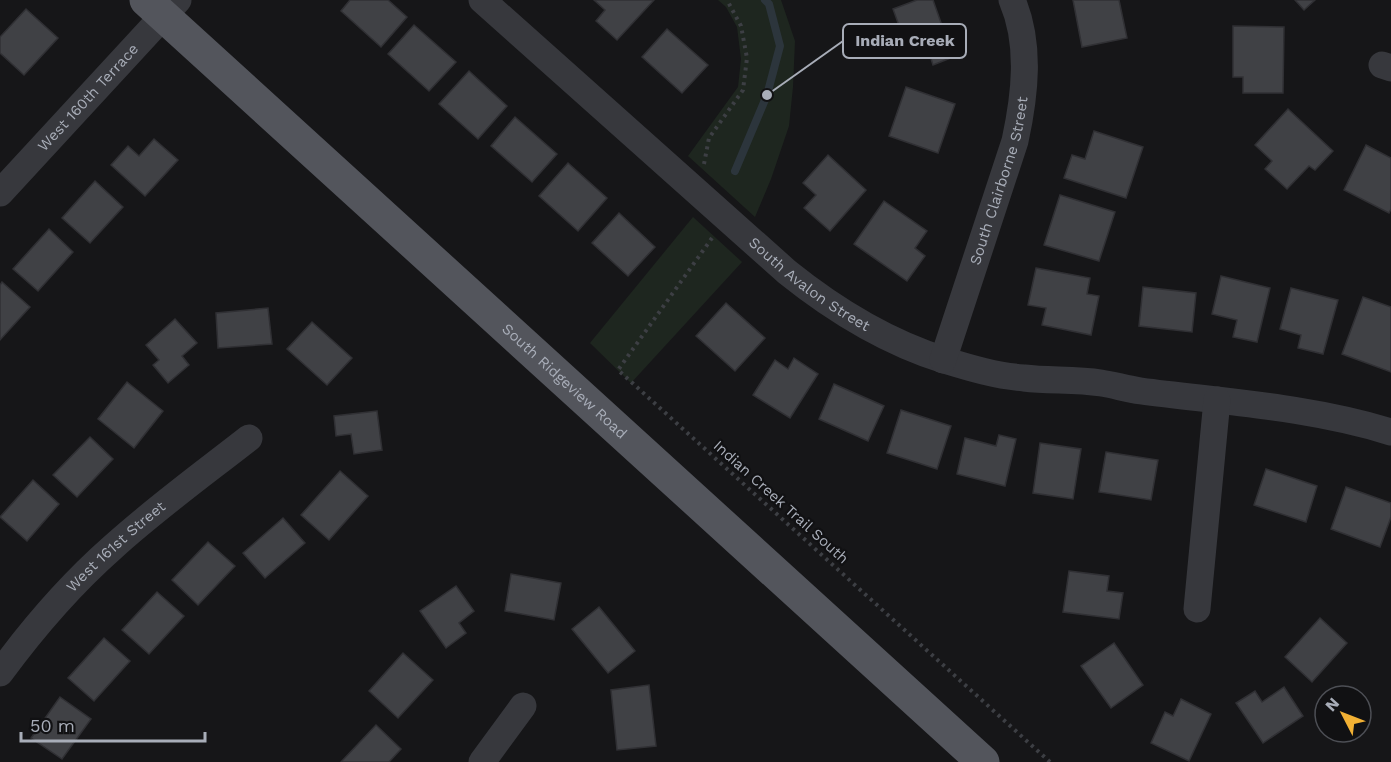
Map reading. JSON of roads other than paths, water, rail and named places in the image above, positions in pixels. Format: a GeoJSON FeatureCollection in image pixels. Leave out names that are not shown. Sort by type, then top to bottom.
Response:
{"type":"FeatureCollection","features":[{"type":"Feature","properties":{"kind":"main road","name":"South Ridgeview Road"},"geometry":{"type":"LineString","coordinates":[[162,5],[983,762]]}},
{"type":"Feature","properties":{"kind":"street","name":"South Avalon Street"},"geometry":{"type":"LineString","coordinates":[[482,0],[813,293],[885,336],[943,360],[1022,378],[1099,383],[1137,391],[1315,414],[1391,432]]}},
{"type":"Feature","properties":{"kind":"street","name":"South Clairborne Street"},"geometry":{"type":"LineString","coordinates":[[943,360],[1016,141],[1023,104],[1025,73],[1021,38],[1012,0]]}},
{"type":"Feature","properties":{"kind":"street","name":"West 160th Terrace"},"geometry":{"type":"LineString","coordinates":[[0,193],[162,5]]}},
{"type":"Feature","properties":{"kind":"street"},"geometry":{"type":"LineString","coordinates":[[1197,609],[1217,400]]}},
{"type":"Feature","properties":{"kind":"street","name":"West 161st Street"},"geometry":{"type":"LineString","coordinates":[[0,673],[61,598],[111,548],[249,438]]}},
{"type":"Feature","properties":{"kind":"street"},"geometry":{"type":"LineString","coordinates":[[482,762],[523,706]]}},
{"type":"Feature","properties":{"kind":"waterway"},"geometry":{"type":"LineString","coordinates":[[735,171],[767,95],[780,46],[769,4],[765,0]]}},
{"type":"Feature","properties":{"kind":"place","name":"Indian Creek"},"geometry":{"type":"Point","coordinates":[767,95]}}]}
